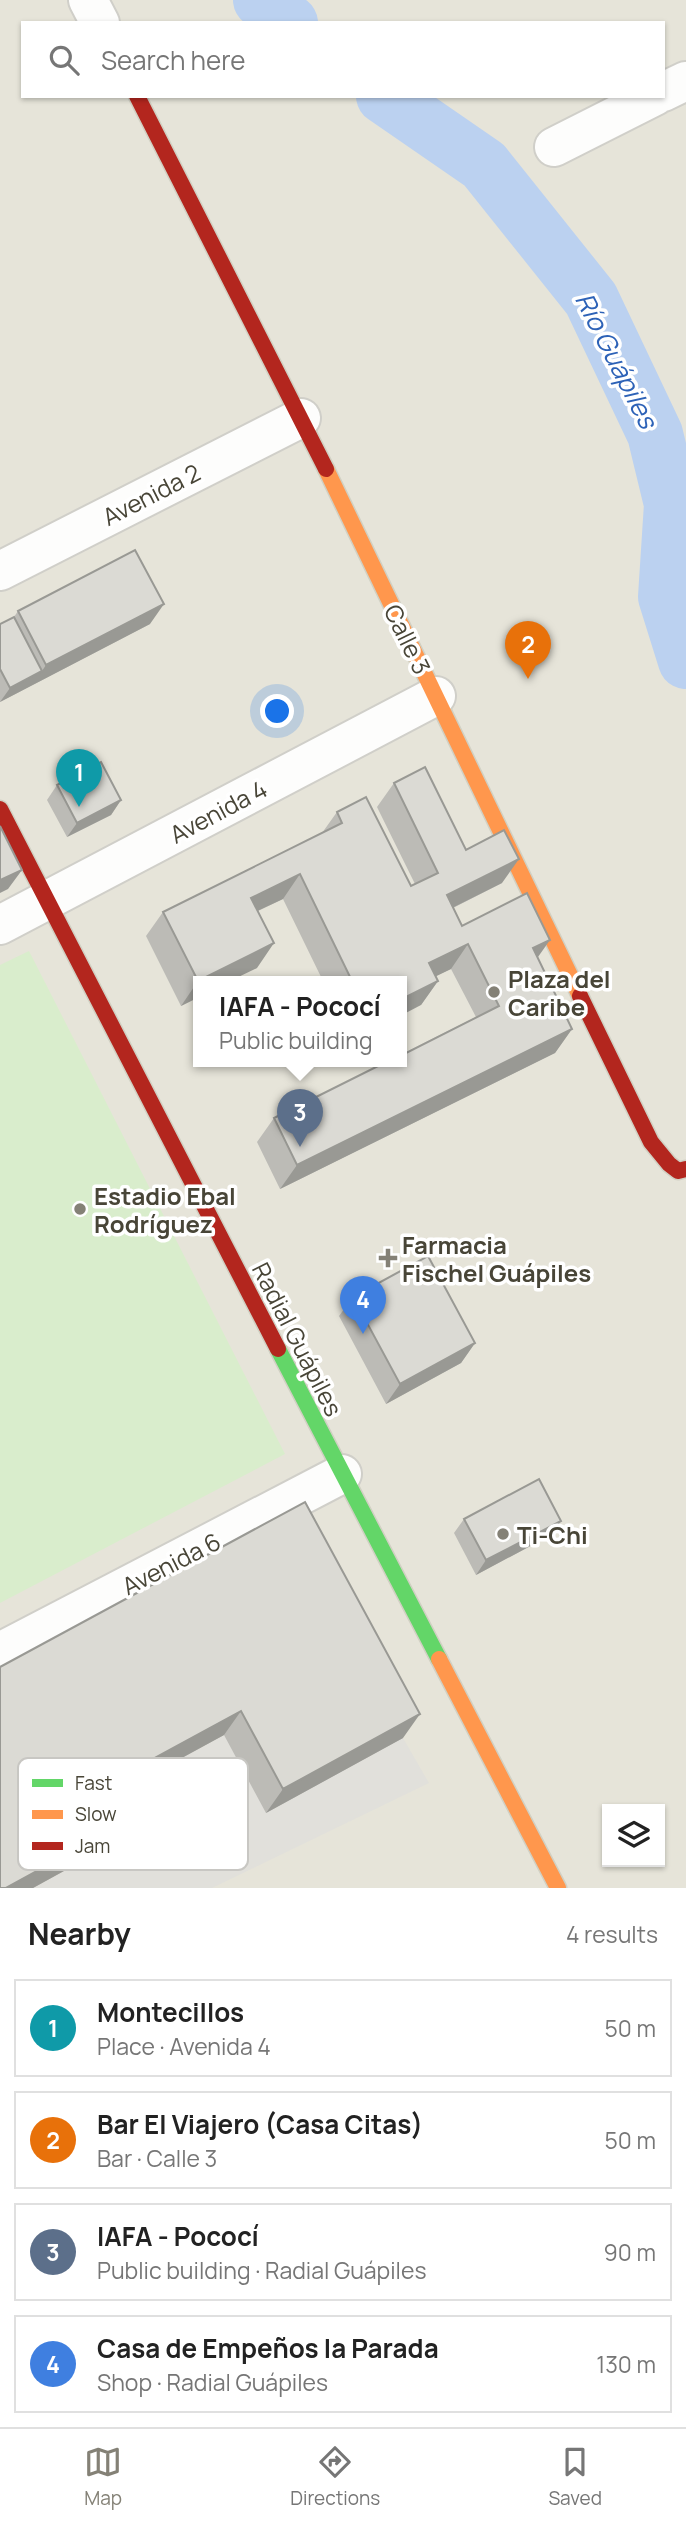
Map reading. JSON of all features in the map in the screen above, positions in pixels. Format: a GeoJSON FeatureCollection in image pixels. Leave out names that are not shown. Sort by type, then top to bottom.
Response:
{"type":"FeatureCollection","features":[{"type":"Feature","properties":{"kind":"main road","name":"Calle 3"},"geometry":{"type":"LineString","coordinates":[[138,98],[301,418],[651,1142],[678,1171],[686,1169]]}},
{"type":"Feature","properties":{"kind":"main road","name":"Radial Guápiles"},"geometry":{"type":"LineString","coordinates":[[0,809],[558,1888]]}},
{"type":"Feature","properties":{"kind":"street"},"geometry":{"type":"LineString","coordinates":[[88,0],[99,21]]}},
{"type":"Feature","properties":{"kind":"street"},"geometry":{"type":"LineString","coordinates":[[665,91],[686,81]]}},
{"type":"Feature","properties":{"kind":"street"},"geometry":{"type":"LineString","coordinates":[[554,147],[651,98]]}},
{"type":"Feature","properties":{"kind":"street","name":"Avenida 2"},"geometry":{"type":"LineString","coordinates":[[0,571],[301,418]]}},
{"type":"Feature","properties":{"kind":"street","name":"Avenida 4"},"geometry":{"type":"LineString","coordinates":[[0,925],[436,696]]}},
{"type":"Feature","properties":{"kind":"street","name":"Avenida 6"},"geometry":{"type":"LineString","coordinates":[[0,1652],[342,1474]]}},
{"type":"Feature","properties":{"kind":"shaded area"},"geometry":{"type":"Polygon","coordinates":[[[0,0],[686,0],[686,1888],[0,1888],[0,0]]]}},
{"type":"Feature","properties":{"kind":"shaded area"},"geometry":{"type":"Polygon","coordinates":[[[224,1735],[403,1738],[429,1783],[212,1888],[33,1888],[66,1870],[248,1870],[248,1758],[182,1758],[224,1735]]]}},
{"type":"Feature","properties":{"kind":"green space","name":"Estadio Ebal Rodríguez"},"geometry":{"type":"Polygon","coordinates":[[[29,951],[285,1454],[0,1603],[0,965],[29,951]]]}},
{"type":"Feature","properties":{"kind":"building"},"geometry":{"type":"Polygon","coordinates":[[[135,550],[164,604],[46,665],[18,611],[135,550]]]}},
{"type":"Feature","properties":{"kind":"building"},"geometry":{"type":"Polygon","coordinates":[[[14,617],[42,671],[10,688],[0,669],[0,624],[14,617]]]}},
{"type":"Feature","properties":{"kind":"building"},"geometry":{"type":"Polygon","coordinates":[[[101,762],[121,800],[77,823],[57,785],[101,762]]]}},
{"type":"Feature","properties":{"kind":"building","name":"Plaza del Caribe"},"geometry":{"type":"Polygon","coordinates":[[[425,767],[466,850],[504,830],[519,859],[447,895],[462,926],[527,893],[550,940],[533,948],[572,1029],[297,1165],[274,1118],[376,1067],[407,1067],[407,1052],[499,1006],[468,944],[429,963],[438,981],[407,996],[407,976],[350,976],[300,874],[251,898],[274,943],[208,976],[195,976],[163,912],[342,823],[337,812],[366,797],[411,886],[438,873],[394,783],[425,767]]]}},
{"type":"Feature","properties":{"kind":"building"},"geometry":{"type":"Polygon","coordinates":[[[0,826],[22,870],[0,880],[0,826]]]}},
{"type":"Feature","properties":{"kind":"building"},"geometry":{"type":"Polygon","coordinates":[[[428,1256],[475,1343],[400,1384],[353,1297],[428,1256]]]}},
{"type":"Feature","properties":{"kind":"building","name":"Ti-Chi"},"geometry":{"type":"Polygon","coordinates":[[[539,1479],[561,1521],[486,1560],[464,1519],[539,1479]]]}},
{"type":"Feature","properties":{"kind":"building"},"geometry":{"type":"Polygon","coordinates":[[[305,1502],[420,1714],[283,1789],[241,1711],[155,1758],[18,1758],[18,1870],[39,1870],[6,1888],[0,1888],[0,1667],[305,1502]]]}},
{"type":"Feature","properties":{"kind":"waterway","name":"Río Guápiles"},"geometry":{"type":"LineString","coordinates":[[261,0],[287,21]]}},
{"type":"Feature","properties":{"kind":"waterway","name":"Río Guápiles"},"geometry":{"type":"LineString","coordinates":[[387,98],[484,165],[591,299],[655,434],[672,504],[666,597],[686,661]]}},
{"type":"Feature","properties":{"kind":"traffic: fast"},"geometry":{"type":"LineString","coordinates":[[278,1349],[439,1659]]}},
{"type":"Feature","properties":{"kind":"traffic: slow"},"geometry":{"type":"LineString","coordinates":[[326,469],[580,996]]}},
{"type":"Feature","properties":{"kind":"traffic: slow"},"geometry":{"type":"LineString","coordinates":[[439,1659],[558,1888]]}},
{"type":"Feature","properties":{"kind":"traffic: jam"},"geometry":{"type":"LineString","coordinates":[[138,98],[326,469]]}},
{"type":"Feature","properties":{"kind":"traffic: jam"},"geometry":{"type":"LineString","coordinates":[[0,809],[278,1349]]}},
{"type":"Feature","properties":{"kind":"traffic: jam"},"geometry":{"type":"LineString","coordinates":[[580,996],[651,1142],[678,1171],[686,1169]]}},
{"type":"Feature","properties":{"kind":"place","name":"Bar El Viajero (Casa Citas)"},"geometry":{"type":"Point","coordinates":[528,679]}},
{"type":"Feature","properties":{"kind":"place","name":"Montecillos"},"geometry":{"type":"Point","coordinates":[79,807]}},
{"type":"Feature","properties":{"kind":"place","name":"Plaza del Caribe"},"geometry":{"type":"Point","coordinates":[494,992]}},
{"type":"Feature","properties":{"kind":"place","name":"IAFA - Pococí"},"geometry":{"type":"Point","coordinates":[300,1147]}},
{"type":"Feature","properties":{"kind":"place","name":"Estadio Ebal Rodríguez"},"geometry":{"type":"Point","coordinates":[80,1209]}},
{"type":"Feature","properties":{"kind":"place","name":"Farmacia Fischel Guápiles"},"geometry":{"type":"Point","coordinates":[388,1258]}},
{"type":"Feature","properties":{"kind":"place","name":"Casa de Empeños la Parada"},"geometry":{"type":"Point","coordinates":[363,1334]}},
{"type":"Feature","properties":{"kind":"place","name":"Ti-Chi"},"geometry":{"type":"Point","coordinates":[503,1534]}}]}
